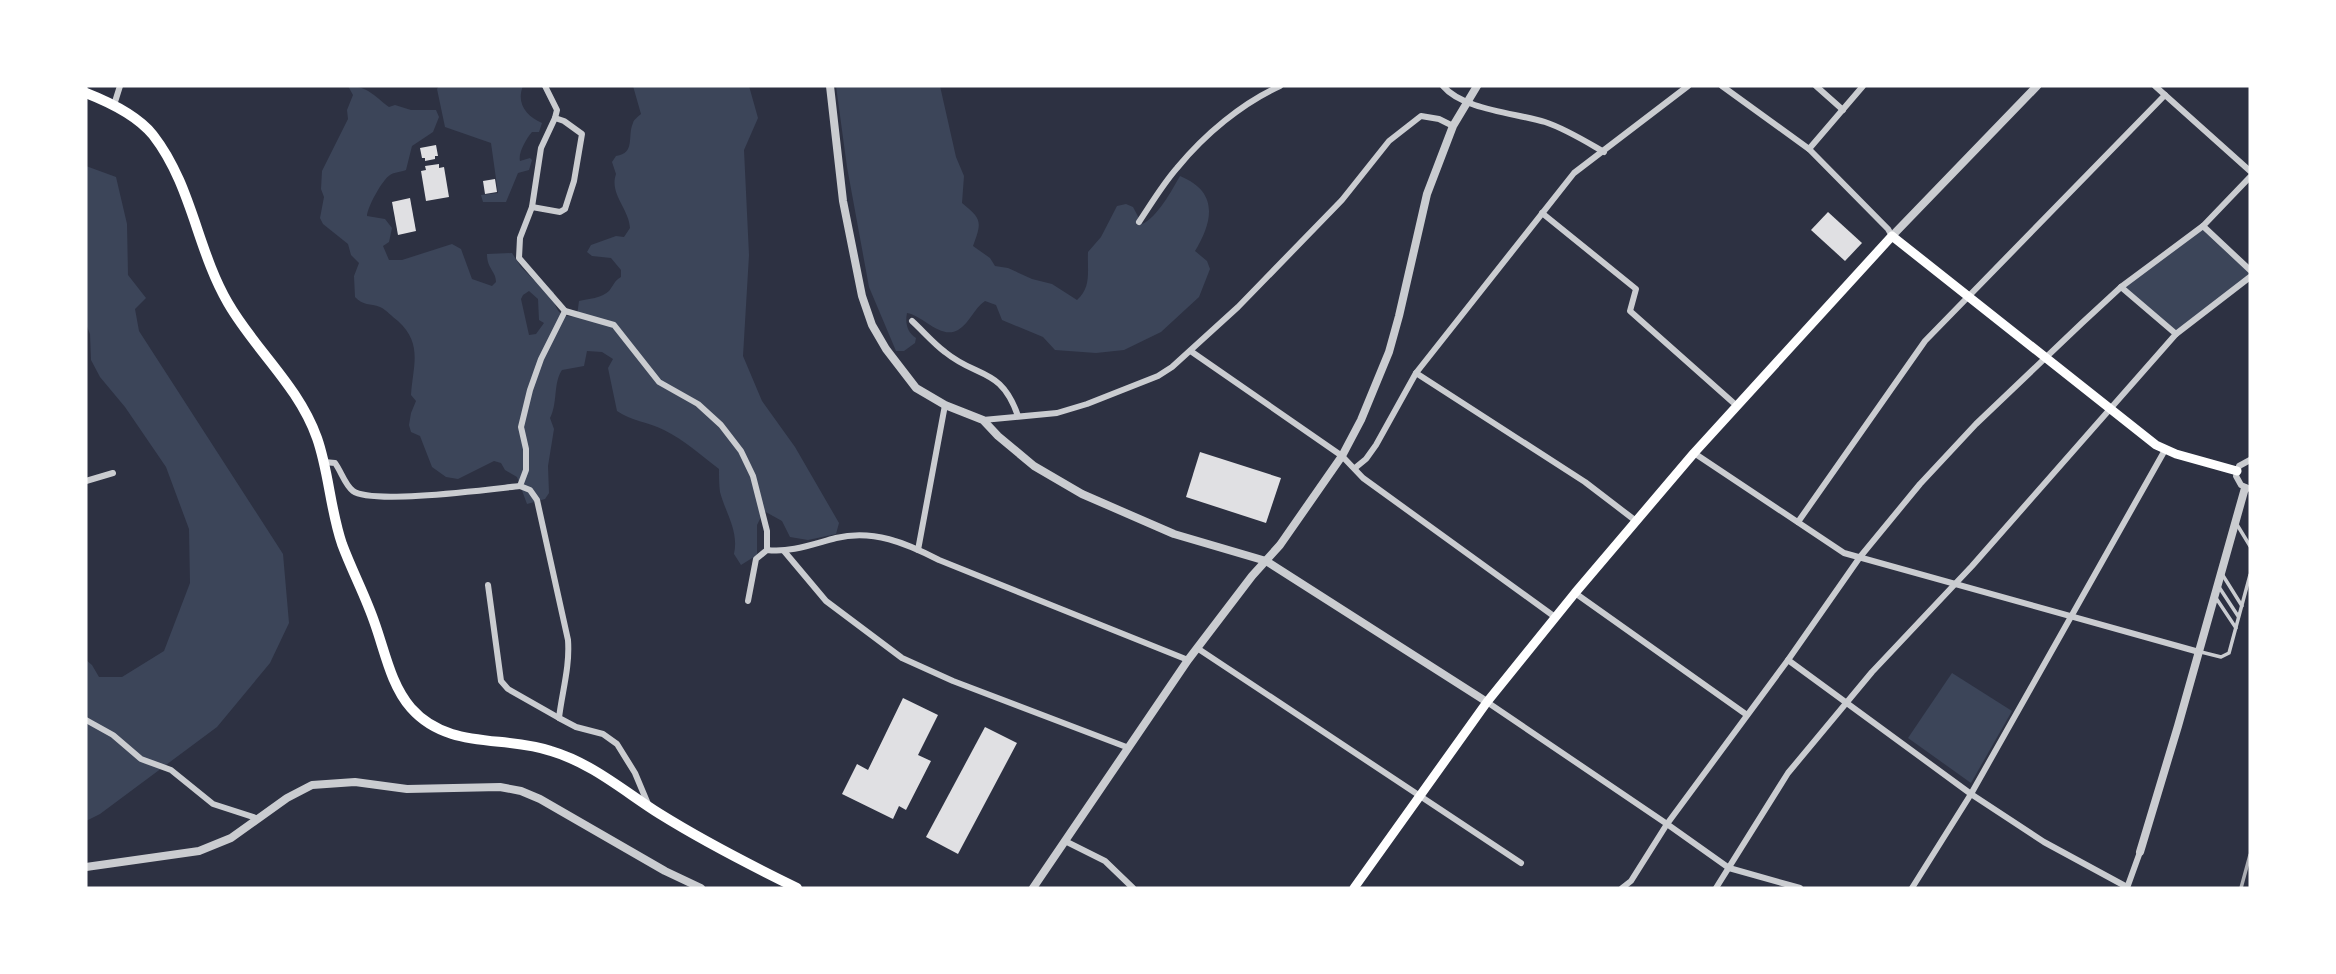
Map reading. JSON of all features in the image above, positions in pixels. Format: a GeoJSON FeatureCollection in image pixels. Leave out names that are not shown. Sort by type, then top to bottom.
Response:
{"type":"FeatureCollection","features":[{"type":"Feature","properties":{"kind":"highway"},"geometry":{"type":"LineString","coordinates":[[86,93],[114,105],[152,133],[179,180],[205,256],[230,306],[304,408],[317,437],[343,545],[364,593],[398,688],[410,706],[422,719],[442,732],[535,744],[569,757],[715,848],[797,888]]}},
{"type":"Feature","properties":{"kind":"main road"},"geometry":{"type":"LineString","coordinates":[[1354,888],[1487,702],[1555,617],[1694,453],[1892,236],[2165,450],[2237,471]]}},
{"type":"Feature","properties":{"kind":"street"},"geometry":{"type":"LineString","coordinates":[[114,105],[120,86]]}},
{"type":"Feature","properties":{"kind":"street"},"geometry":{"type":"LineString","coordinates":[[545,86],[557,110],[541,148],[532,207],[520,238],[519,258],[565,311],[614,325],[659,382],[698,404],[721,425],[741,452],[753,476],[767,531],[767,550]]}},
{"type":"Feature","properties":{"kind":"street"},"geometry":{"type":"LineString","coordinates":[[830,86],[843,201],[855,269],[865,306],[872,325],[902,372],[916,387],[945,405],[983,420],[1034,466],[1082,494],[1174,534],[1266,561],[1487,702],[1729,868],[1800,888]]}},
{"type":"Feature","properties":{"kind":"street"},"geometry":{"type":"LineString","coordinates":[[1254,86],[1259,95]]}},
{"type":"Feature","properties":{"kind":"street"},"geometry":{"type":"LineString","coordinates":[[1139,222],[1177,167],[1208,135],[1259,95],[1280,86]]}},
{"type":"Feature","properties":{"kind":"street"},"geometry":{"type":"LineString","coordinates":[[1443,86],[1466,102],[1565,129],[1604,152]]}},
{"type":"Feature","properties":{"kind":"street"},"geometry":{"type":"LineString","coordinates":[[1033,888],[1196,648],[1280,545],[1342,456],[1366,408],[1389,352],[1427,194],[1453,126],[1477,86]]}},
{"type":"Feature","properties":{"kind":"street"},"geometry":{"type":"LineString","coordinates":[[1356,468],[1376,445],[1416,373],[1574,173],[1688,86]]}},
{"type":"Feature","properties":{"kind":"street"},"geometry":{"type":"LineString","coordinates":[[1723,86],[1809,149],[1892,236],[2037,86]]}},
{"type":"Feature","properties":{"kind":"street"},"geometry":{"type":"LineString","coordinates":[[1816,86],[1843,110]]}},
{"type":"Feature","properties":{"kind":"street"},"geometry":{"type":"LineString","coordinates":[[1809,149],[1863,86]]}},
{"type":"Feature","properties":{"kind":"street"},"geometry":{"type":"LineString","coordinates":[[2155,86],[2250,170]]}},
{"type":"Feature","properties":{"kind":"street"},"geometry":{"type":"LineString","coordinates":[[1798,522],[1913,356],[1968,296],[2165,95]]}},
{"type":"Feature","properties":{"kind":"street"},"geometry":{"type":"LineString","coordinates":[[983,420],[1057,413],[1158,376],[1192,352],[1342,200],[1389,141],[1421,116],[1439,119],[1453,126]]}},
{"type":"Feature","properties":{"kind":"street"},"geometry":{"type":"LineString","coordinates":[[532,207],[560,212],[565,209],[574,181],[582,134],[555,118]]}},
{"type":"Feature","properties":{"kind":"street"},"geometry":{"type":"LineString","coordinates":[[1622,888],[1631,881],[1667,824],[1788,660],[1860,556],[1946,454],[2045,357],[2122,287],[2203,226],[2250,177]]}},
{"type":"Feature","properties":{"kind":"street"},"geometry":{"type":"LineString","coordinates":[[1542,213],[1636,289],[1630,311],[1737,406]]}},
{"type":"Feature","properties":{"kind":"street"},"geometry":{"type":"LineString","coordinates":[[2203,226],[2250,270]]}},
{"type":"Feature","properties":{"kind":"street"},"geometry":{"type":"LineString","coordinates":[[1716,888],[1788,773],[1872,672],[1956,583],[2176,334],[2250,277]]}},
{"type":"Feature","properties":{"kind":"street"},"geometry":{"type":"LineString","coordinates":[[2122,287],[2176,334]]}},
{"type":"Feature","properties":{"kind":"street"},"geometry":{"type":"LineString","coordinates":[[520,485],[526,470],[526,449],[521,427],[530,390],[541,359],[565,311]]}},
{"type":"Feature","properties":{"kind":"street"},"geometry":{"type":"LineString","coordinates":[[912,321],[946,353],[1001,383],[1011,396],[1018,416]]}},
{"type":"Feature","properties":{"kind":"street"},"geometry":{"type":"LineString","coordinates":[[1192,352],[1342,456],[1363,478],[1555,617]]}},
{"type":"Feature","properties":{"kind":"street"},"geometry":{"type":"LineString","coordinates":[[1416,373],[1585,482],[1636,521]]}},
{"type":"Feature","properties":{"kind":"street"},"geometry":{"type":"LineString","coordinates":[[918,550],[945,405]]}},
{"type":"Feature","properties":{"kind":"street"},"geometry":{"type":"LineString","coordinates":[[1912,888],[1971,794],[2165,450]]}},
{"type":"Feature","properties":{"kind":"street"},"geometry":{"type":"LineString","coordinates":[[1694,453],[1844,552],[2199,652]]}},
{"type":"Feature","properties":{"kind":"street"},"geometry":{"type":"LineString","coordinates":[[1788,660],[1971,794],[2044,842],[2127,887],[2140,852],[2235,522],[2247,489],[2238,481],[2237,471],[2243,462],[2250,460]]}},
{"type":"Feature","properties":{"kind":"street"},"geometry":{"type":"LineString","coordinates":[[324,462],[335,463],[348,486],[361,494],[391,497],[520,485],[530,490],[537,500],[568,640],[570,659],[559,718]]}},
{"type":"Feature","properties":{"kind":"street"},"geometry":{"type":"LineString","coordinates":[[86,481],[113,473]]}},
{"type":"Feature","properties":{"kind":"street"},"geometry":{"type":"LineString","coordinates":[[748,601],[756,559],[767,550],[784,551],[840,537],[874,535],[918,550],[939,561],[1188,660]]}},
{"type":"Feature","properties":{"kind":"street"},"geometry":{"type":"LineString","coordinates":[[784,551],[826,601],[902,658],[953,681],[1129,748]]}},
{"type":"Feature","properties":{"kind":"street"},"geometry":{"type":"LineString","coordinates":[[488,585],[500,681],[509,690],[559,718],[576,727],[603,734],[617,744],[635,773],[649,807]]}},
{"type":"Feature","properties":{"kind":"street"},"geometry":{"type":"LineString","coordinates":[[1575,593],[1746,715]]}},
{"type":"Feature","properties":{"kind":"street"},"geometry":{"type":"LineString","coordinates":[[1196,648],[1521,863]]}},
{"type":"Feature","properties":{"kind":"street"},"geometry":{"type":"LineString","coordinates":[[86,720],[113,736],[141,759],[171,770],[213,804],[256,818]]}},
{"type":"Feature","properties":{"kind":"street"},"geometry":{"type":"LineString","coordinates":[[86,867],[199,851],[230,838],[256,818],[312,785],[355,782],[407,789],[500,787],[522,791],[665,871],[701,888]]}},
{"type":"Feature","properties":{"kind":"street"},"geometry":{"type":"LineString","coordinates":[[1065,841],[1105,861],[1133,888]]}},
{"type":"Feature","properties":{"kind":"lane"},"geometry":{"type":"LineString","coordinates":[[2235,522],[2250,546]]}},
{"type":"Feature","properties":{"kind":"lane"},"geometry":{"type":"LineString","coordinates":[[2221,572],[2242,606]]}},
{"type":"Feature","properties":{"kind":"lane"},"geometry":{"type":"LineString","coordinates":[[2199,652],[2227,656],[2250,575]]}},
{"type":"Feature","properties":{"kind":"lane"},"geometry":{"type":"LineString","coordinates":[[2217,586],[2239,617]]}},
{"type":"Feature","properties":{"kind":"lane"},"geometry":{"type":"LineString","coordinates":[[2215,596],[2236,628]]}},
{"type":"Feature","properties":{"kind":"shaded area"},"geometry":{"type":"Polygon","coordinates":[[[348,86],[366,90],[389,107],[395,105],[411,110],[436,110],[439,117],[433,132],[412,146],[406,170],[393,173],[387,178],[369,207],[367,216],[385,219],[392,228],[389,242],[383,246],[389,260],[402,260],[452,244],[461,249],[472,279],[492,286],[496,278],[488,263],[487,254],[512,253],[535,281],[541,281],[554,292],[559,312],[571,317],[577,316],[579,301],[606,293],[621,277],[621,270],[611,258],[592,256],[587,252],[591,245],[616,236],[624,237],[630,228],[615,188],[616,174],[612,162],[629,148],[631,128],[641,114],[633,86],[749,86],[758,118],[744,150],[749,255],[743,356],[762,401],[795,447],[839,523],[836,534],[808,540],[790,537],[782,521],[764,511],[757,525],[757,555],[741,565],[734,554],[735,538],[720,492],[719,469],[671,434],[617,411],[608,368],[613,359],[602,352],[587,351],[584,366],[562,370],[559,375],[550,418],[554,429],[548,466],[549,493],[545,499],[527,504],[517,477],[505,470],[501,463],[494,461],[458,479],[446,477],[432,467],[420,436],[411,432],[409,425],[416,401],[411,395],[415,355],[411,338],[385,310],[355,297],[354,276],[359,263],[351,255],[348,244],[323,224],[320,218],[324,197],[321,189],[322,171],[348,119],[347,110],[353,95],[348,86]],[[529,291],[521,299],[529,335],[536,334],[544,323],[539,320],[538,299],[529,291]]]}},
{"type":"Feature","properties":{"kind":"shaded area"},"geometry":{"type":"Polygon","coordinates":[[[439,86],[523,86],[521,98],[524,108],[531,117],[542,123],[539,132],[532,132],[523,146],[520,161],[530,158],[532,160],[529,170],[518,173],[506,202],[483,202],[481,195],[498,193],[491,143],[445,127],[437,89],[439,86]]]}},
{"type":"Feature","properties":{"kind":"shaded area"},"geometry":{"type":"Polygon","coordinates":[[[836,86],[940,86],[956,157],[964,176],[962,203],[977,217],[979,226],[973,246],[990,258],[995,266],[1052,284],[1077,300],[1087,284],[1088,252],[1101,237],[1117,206],[1126,204],[1133,207],[1142,224],[1159,210],[1180,176],[1193,183],[1207,199],[1209,208],[1206,229],[1195,251],[1207,261],[1210,269],[1199,297],[1161,332],[1124,350],[1096,353],[1055,350],[1043,337],[1002,320],[996,305],[985,301],[962,327],[952,332],[938,330],[907,313],[907,327],[916,338],[915,343],[904,351],[896,351],[869,287],[847,167],[836,86]]]}},
{"type":"Feature","properties":{"kind":"shaded area"},"geometry":{"type":"Polygon","coordinates":[[[86,166],[116,177],[127,224],[128,275],[146,298],[135,309],[139,331],[283,554],[289,623],[270,663],[217,727],[100,814],[86,821],[86,660],[99,677],[122,677],[164,651],[190,583],[189,529],[166,467],[125,407],[100,377],[91,360],[90,334],[86,324],[86,166]]]}},
{"type":"Feature","properties":{"kind":"shaded area"},"geometry":{"type":"Polygon","coordinates":[[[2203,226],[2250,270],[2250,277],[2176,334],[2121,287],[2203,226]]]}},
{"type":"Feature","properties":{"kind":"shaded area"},"geometry":{"type":"Polygon","coordinates":[[[1952,673],[2012,711],[1971,783],[1908,738],[1952,673]]]}},
{"type":"Feature","properties":{"kind":"building"},"geometry":{"type":"Polygon","coordinates":[[[436,145],[438,156],[425,161],[420,148],[436,145]]]}},
{"type":"Feature","properties":{"kind":"building"},"geometry":{"type":"Polygon","coordinates":[[[439,164],[439,168],[444,167],[449,197],[426,201],[421,171],[426,170],[425,166],[439,164]]]}},
{"type":"Feature","properties":{"kind":"building"},"geometry":{"type":"Polygon","coordinates":[[[495,179],[497,192],[485,194],[483,181],[495,179]]]}},
{"type":"Feature","properties":{"kind":"building"},"geometry":{"type":"Polygon","coordinates":[[[410,198],[416,231],[398,235],[392,202],[410,198]]]}},
{"type":"Feature","properties":{"kind":"building"},"geometry":{"type":"Polygon","coordinates":[[[1828,212],[1862,243],[1845,261],[1811,230],[1828,212]]]}},
{"type":"Feature","properties":{"kind":"building"},"geometry":{"type":"Polygon","coordinates":[[[1200,452],[1281,478],[1266,523],[1186,497],[1200,452]]]}},
{"type":"Feature","properties":{"kind":"building"},"geometry":{"type":"Polygon","coordinates":[[[903,698],[938,715],[918,755],[931,761],[906,810],[899,806],[893,819],[842,794],[857,764],[868,770],[903,698]]]}},
{"type":"Feature","properties":{"kind":"building"},"geometry":{"type":"Polygon","coordinates":[[[985,727],[1017,743],[958,854],[926,837],[985,727]]]}},
{"type":"Feature","properties":{"kind":"railway"},"geometry":{"type":"LineString","coordinates":[[2241,888],[2250,855]]}}]}
